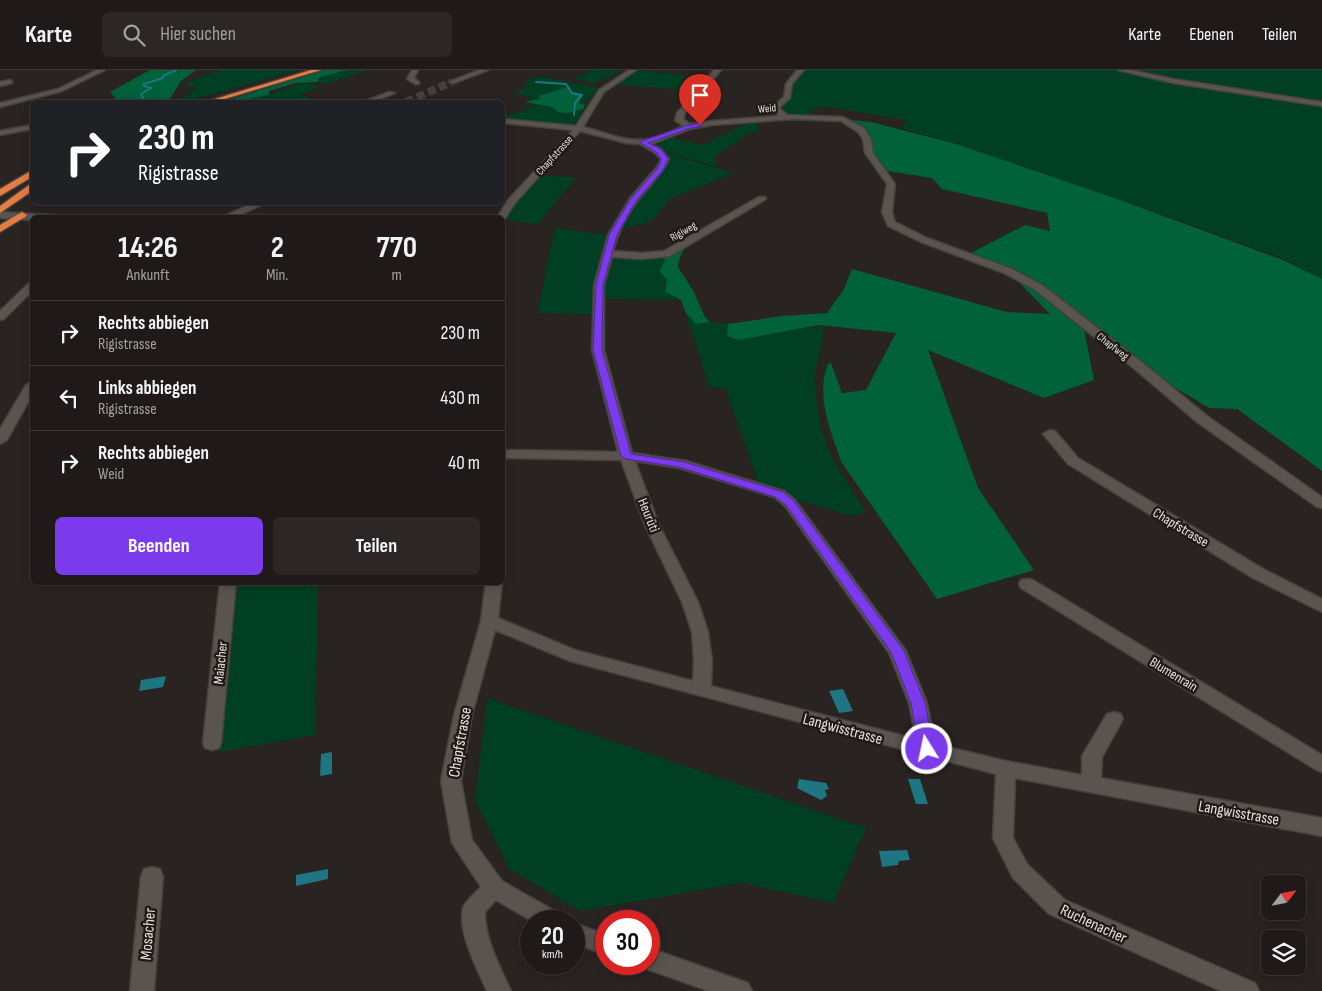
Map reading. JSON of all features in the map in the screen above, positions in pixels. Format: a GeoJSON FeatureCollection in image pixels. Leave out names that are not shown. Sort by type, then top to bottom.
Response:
{"type":"FeatureCollection","features":[{"type":"Feature","properties":{"kind":"highway"},"geometry":{"type":"LineString","coordinates":[[210,100],[312,70]]}},
{"type":"Feature","properties":{"kind":"highway"},"geometry":{"type":"LineString","coordinates":[[216,100],[318,70]]}},
{"type":"Feature","properties":{"kind":"highway"},"geometry":{"type":"LineString","coordinates":[[0,192],[30,175]]}},
{"type":"Feature","properties":{"kind":"highway"},"geometry":{"type":"LineString","coordinates":[[0,205],[30,183]]}},
{"type":"Feature","properties":{"kind":"highway"},"geometry":{"type":"LineString","coordinates":[[0,210],[30,188]]}},
{"type":"Feature","properties":{"kind":"highway"},"geometry":{"type":"LineString","coordinates":[[0,229],[22,215]]}},
{"type":"Feature","properties":{"kind":"street"},"geometry":{"type":"LineString","coordinates":[[0,105],[60,90],[102,70]]}},
{"type":"Feature","properties":{"kind":"street"},"geometry":{"type":"LineString","coordinates":[[416,70],[410,79],[417,83]]}},
{"type":"Feature","properties":{"kind":"street"},"geometry":{"type":"LineString","coordinates":[[452,82],[485,70]]}},
{"type":"Feature","properties":{"kind":"street"},"geometry":{"type":"LineString","coordinates":[[578,128],[601,91],[633,70]]}},
{"type":"Feature","properties":{"kind":"street"},"geometry":{"type":"LineString","coordinates":[[688,127],[679,120],[681,113],[718,70]]}},
{"type":"Feature","properties":{"kind":"street"},"geometry":{"type":"LineString","coordinates":[[785,118],[775,108],[788,98],[790,93],[789,84],[801,70]]}},
{"type":"Feature","properties":{"kind":"street"},"geometry":{"type":"LineString","coordinates":[[1121,70],[1173,81],[1322,104]]}},
{"type":"Feature","properties":{"kind":"street"},"geometry":{"type":"LineString","coordinates":[[0,84],[10,82]]}},
{"type":"Feature","properties":{"kind":"street"},"geometry":{"type":"LineString","coordinates":[[372,100],[391,93]]}},
{"type":"Feature","properties":{"kind":"street","name":"Weid"},"geometry":{"type":"LineString","coordinates":[[578,128],[626,141],[642,142],[652,141],[688,127],[785,118],[842,119],[861,130],[867,139],[869,153],[891,184],[887,212],[888,219]]}},
{"type":"Feature","properties":{"kind":"street","name":"Chapfstrasse"},"geometry":{"type":"LineString","coordinates":[[505,122],[578,128]]}},
{"type":"Feature","properties":{"kind":"street"},"geometry":{"type":"LineString","coordinates":[[0,133],[30,127]]}},
{"type":"Feature","properties":{"kind":"street","name":"Chapfstrasse"},"geometry":{"type":"LineString","coordinates":[[502,215],[507,201],[578,128]]}},
{"type":"Feature","properties":{"kind":"street","name":"Heurüti"},"geometry":{"type":"LineString","coordinates":[[642,142],[658,151],[665,159],[661,168],[633,200],[613,235],[600,285],[598,350],[626,456],[652,525],[690,602],[700,632],[703,661],[702,691]]}},
{"type":"Feature","properties":{"kind":"street","name":"Rigiweg"},"geometry":{"type":"LineString","coordinates":[[607,254],[642,256],[666,254],[762,199]]}},
{"type":"Feature","properties":{"kind":"street"},"geometry":{"type":"LineString","coordinates":[[232,215],[256,205]]}},
{"type":"Feature","properties":{"kind":"street"},"geometry":{"type":"LineString","coordinates":[[22,215],[33,206]]}},
{"type":"Feature","properties":{"kind":"street"},"geometry":{"type":"LineString","coordinates":[[5,215],[30,216]]}},
{"type":"Feature","properties":{"kind":"street","name":"Chapfweg"},"geometry":{"type":"LineString","coordinates":[[888,219],[900,230],[1008,271],[1038,288],[1140,367],[1202,419],[1322,504]]}},
{"type":"Feature","properties":{"kind":"street"},"geometry":{"type":"LineString","coordinates":[[0,317],[30,288]]}},
{"type":"Feature","properties":{"kind":"street"},"geometry":{"type":"LineString","coordinates":[[0,440],[30,388]]}},
{"type":"Feature","properties":{"kind":"street","name":"Chapfstrasse"},"geometry":{"type":"LineString","coordinates":[[1050,434],[1073,461],[1259,574],[1322,606]]}},
{"type":"Feature","properties":{"kind":"street"},"geometry":{"type":"LineString","coordinates":[[505,454],[626,456],[680,464],[779,494],[790,503],[897,651],[918,703],[927,749]]}},
{"type":"Feature","properties":{"kind":"street","name":"Blumenrain"},"geometry":{"type":"LineString","coordinates":[[1027,584],[1322,764]]}},
{"type":"Feature","properties":{"kind":"street","name":"Maiacher"},"geometry":{"type":"LineString","coordinates":[[212,743],[228,585]]}},
{"type":"Feature","properties":{"kind":"street","name":"Chapfstrasse"},"geometry":{"type":"LineString","coordinates":[[494,585],[490,621],[463,715],[451,781],[462,843],[494,888],[533,910]]}},
{"type":"Feature","properties":{"kind":"street","name":"Langwisstrasse"},"geometry":{"type":"LineString","coordinates":[[490,621],[570,655],[1006,769],[1322,827]]}},
{"type":"Feature","properties":{"kind":"street"},"geometry":{"type":"LineString","coordinates":[[1091,785],[1092,756],[1114,718]]}},
{"type":"Feature","properties":{"kind":"street","name":"Ruchenacher"},"geometry":{"type":"LineString","coordinates":[[1006,769],[1003,838],[1020,871],[1057,907],[1247,991]]}},
{"type":"Feature","properties":{"kind":"street","name":"Mosacher"},"geometry":{"type":"LineString","coordinates":[[142,991],[152,876]]}},
{"type":"Feature","properties":{"kind":"street"},"geometry":{"type":"LineString","coordinates":[[494,888],[474,909],[473,923],[477,938],[499,991]]}},
{"type":"Feature","properties":{"kind":"street"},"geometry":{"type":"LineString","coordinates":[[660,964],[740,991]]}},
{"type":"Feature","properties":{"kind":"green space"},"geometry":{"type":"Polygon","coordinates":[[[150,70],[196,70],[181,81],[169,100],[116,100],[110,92],[150,70]]]}},
{"type":"Feature","properties":{"kind":"green space"},"geometry":{"type":"Polygon","coordinates":[[[220,70],[300,70],[191,100],[179,100],[197,88],[183,84],[220,70]]]}},
{"type":"Feature","properties":{"kind":"green space"},"geometry":{"type":"Polygon","coordinates":[[[324,70],[347,70],[318,78],[318,82],[296,83],[269,91],[269,95],[245,100],[229,100],[324,70]]]}},
{"type":"Feature","properties":{"kind":"green space"},"geometry":{"type":"Polygon","coordinates":[[[347,70],[369,70],[327,84],[318,82],[318,78],[347,70]]]}},
{"type":"Feature","properties":{"kind":"green space"},"geometry":{"type":"Polygon","coordinates":[[[594,70],[622,71],[596,83],[572,79],[594,70]]]}},
{"type":"Feature","properties":{"kind":"green space"},"geometry":{"type":"Polygon","coordinates":[[[637,70],[686,75],[681,83],[701,85],[696,91],[613,84],[637,70]]]}},
{"type":"Feature","properties":{"kind":"green space"},"geometry":{"type":"Polygon","coordinates":[[[801,70],[1322,70],[1322,279],[1284,259],[1130,203],[956,144],[903,129],[906,120],[822,106],[810,112],[812,117],[785,118],[775,108],[788,98],[789,84],[801,70]]]}},
{"type":"Feature","properties":{"kind":"green space"},"geometry":{"type":"Polygon","coordinates":[[[538,76],[599,88],[588,99],[573,125],[505,120],[505,115],[525,111],[526,108],[537,105],[525,102],[531,97],[512,93],[524,89],[528,80],[538,76]]]}},
{"type":"Feature","properties":{"kind":"green space"},"geometry":{"type":"Polygon","coordinates":[[[303,83],[322,86],[300,95],[317,100],[242,100],[269,95],[303,83]]]}},
{"type":"Feature","properties":{"kind":"green space"},"geometry":{"type":"Polygon","coordinates":[[[567,87],[571,93],[581,95],[579,104],[585,105],[583,109],[568,113],[558,112],[552,107],[525,102],[540,99],[539,96],[567,87]]]}},
{"type":"Feature","properties":{"kind":"green space"},"geometry":{"type":"Polygon","coordinates":[[[843,119],[871,122],[956,144],[1112,197],[1283,260],[1322,279],[1322,471],[1237,409],[1209,408],[1174,387],[1082,319],[1094,380],[1044,398],[928,350],[978,488],[1034,570],[937,599],[842,463],[826,414],[823,388],[828,364],[831,363],[842,393],[866,390],[896,333],[818,325],[738,340],[727,336],[728,324],[782,316],[827,313],[844,289],[852,269],[1007,312],[1050,314],[1008,271],[967,255],[1025,225],[1050,231],[1047,213],[942,189],[932,178],[881,170],[869,153],[867,139],[843,119]]]}},
{"type":"Feature","properties":{"kind":"green space"},"geometry":{"type":"Polygon","coordinates":[[[751,121],[756,124],[759,130],[745,136],[716,156],[716,165],[718,167],[663,151],[650,142],[668,137],[703,145],[751,121]]]}},
{"type":"Feature","properties":{"kind":"green space"},"geometry":{"type":"Polygon","coordinates":[[[662,152],[734,173],[670,199],[652,221],[626,228],[621,226],[634,205],[667,165],[667,157],[662,152]]]}},
{"type":"Feature","properties":{"kind":"green space"},"geometry":{"type":"Polygon","coordinates":[[[539,175],[576,178],[538,224],[505,220],[513,205],[539,175]]]}},
{"type":"Feature","properties":{"kind":"green space"},"geometry":{"type":"Polygon","coordinates":[[[554,228],[609,235],[597,274],[591,314],[538,313],[554,228]]]}},
{"type":"Feature","properties":{"kind":"green space"},"geometry":{"type":"Polygon","coordinates":[[[684,249],[678,267],[694,292],[705,317],[710,322],[696,324],[686,313],[681,300],[665,292],[667,280],[660,271],[665,260],[663,256],[684,249]]]}},
{"type":"Feature","properties":{"kind":"green space"},"geometry":{"type":"Polygon","coordinates":[[[663,256],[665,260],[661,271],[667,280],[665,292],[678,300],[604,299],[601,292],[609,259],[617,257],[663,256]]]}},
{"type":"Feature","properties":{"kind":"green space"},"geometry":{"type":"Polygon","coordinates":[[[686,313],[696,324],[710,322],[728,324],[727,335],[825,326],[814,378],[820,425],[832,458],[863,508],[863,513],[855,516],[842,513],[797,500],[789,494],[759,484],[725,388],[709,387],[686,313]]]}},
{"type":"Feature","properties":{"kind":"green space"},"geometry":{"type":"Polygon","coordinates":[[[238,585],[318,585],[315,735],[220,752],[238,585]]]}},
{"type":"Feature","properties":{"kind":"green space"},"geometry":{"type":"Polygon","coordinates":[[[487,698],[866,828],[833,903],[741,883],[579,910],[509,869],[475,801],[487,698]]]}},
{"type":"Feature","properties":{"kind":"water"},"geometry":{"type":"Polygon","coordinates":[[[166,676],[163,687],[139,691],[141,680],[166,676]]]}},
{"type":"Feature","properties":{"kind":"water"},"geometry":{"type":"Polygon","coordinates":[[[843,689],[853,711],[839,713],[829,691],[843,689]]]}},
{"type":"Feature","properties":{"kind":"water"},"geometry":{"type":"Polygon","coordinates":[[[332,752],[332,774],[320,776],[321,754],[332,752]]]}},
{"type":"Feature","properties":{"kind":"water"},"geometry":{"type":"Polygon","coordinates":[[[799,779],[826,783],[829,789],[825,790],[827,796],[821,800],[797,788],[799,779]]]}},
{"type":"Feature","properties":{"kind":"water"},"geometry":{"type":"Polygon","coordinates":[[[908,779],[920,779],[928,804],[916,804],[908,779]]]}},
{"type":"Feature","properties":{"kind":"water"},"geometry":{"type":"Polygon","coordinates":[[[907,850],[910,860],[899,861],[898,865],[882,867],[879,851],[907,850]]]}},
{"type":"Feature","properties":{"kind":"water"},"geometry":{"type":"Polygon","coordinates":[[[328,869],[328,879],[296,886],[296,875],[328,869]]]}},
{"type":"Feature","properties":{"kind":"waterway"},"geometry":{"type":"LineString","coordinates":[[144,100],[141,94],[151,88],[144,86],[144,84],[163,78],[163,76],[176,70]]}},
{"type":"Feature","properties":{"kind":"waterway"},"geometry":{"type":"LineString","coordinates":[[536,82],[566,84],[572,93],[582,95],[575,103],[574,115]]}},
{"type":"Feature","properties":{"kind":"tunnel"},"geometry":{"type":"LineString","coordinates":[[411,100],[452,82]]}},
{"type":"Feature","properties":{"kind":"route"},"geometry":{"type":"LineString","coordinates":[[700,125],[688,127],[652,141],[642,142],[658,151],[665,159],[661,168],[633,200],[613,235],[600,285],[598,350],[626,456],[680,464],[779,494],[785,498],[897,651],[918,703],[927,749]]}}]}
